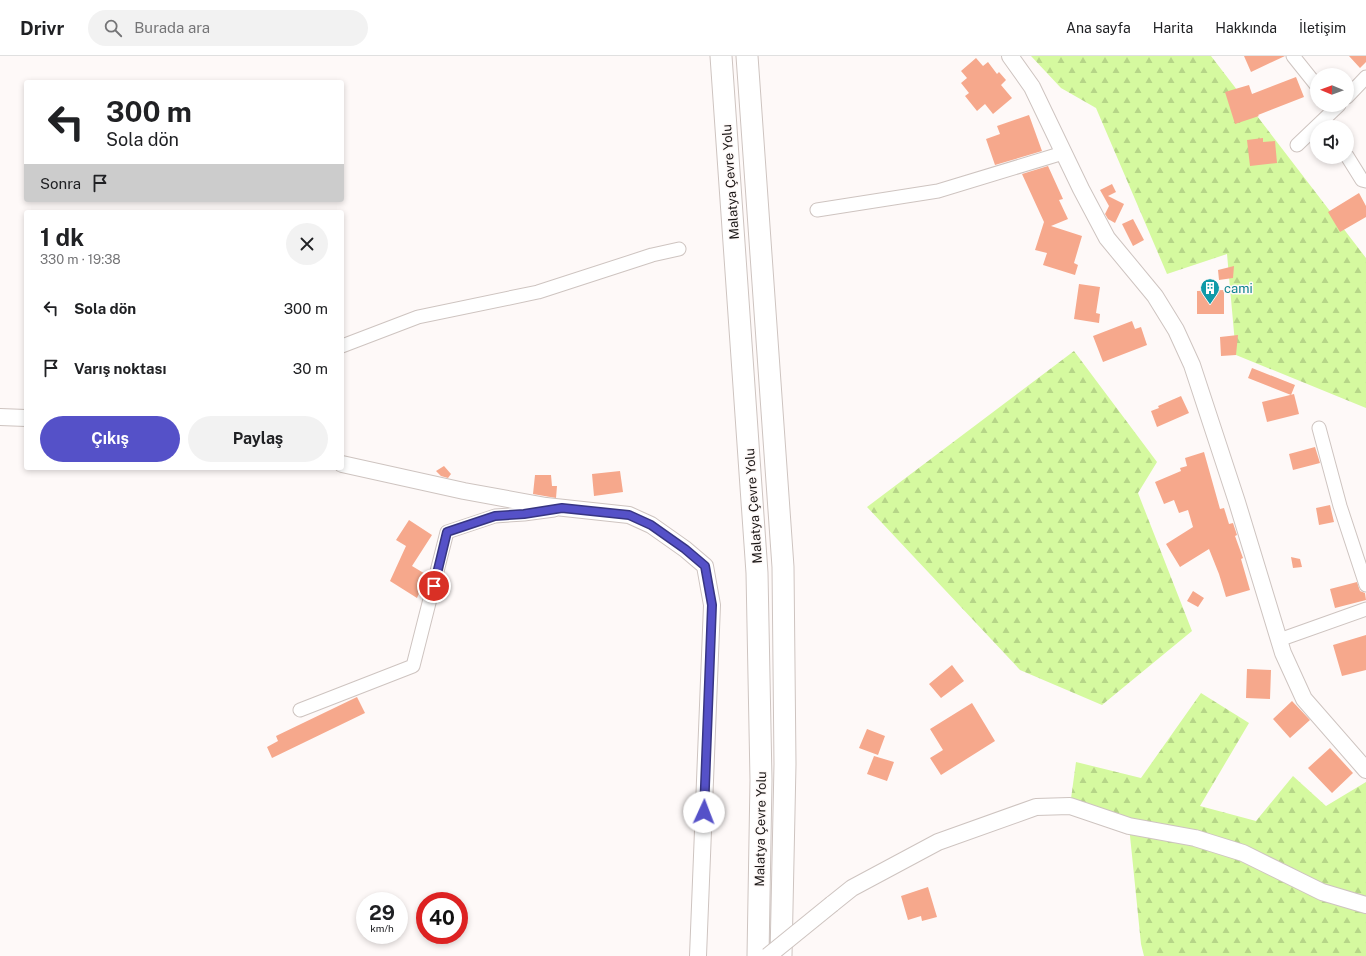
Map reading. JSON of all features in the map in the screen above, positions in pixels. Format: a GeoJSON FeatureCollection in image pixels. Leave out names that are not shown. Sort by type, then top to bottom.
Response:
{"type":"FeatureCollection","features":[{"type":"Feature","properties":{"kind":"highway","name":"Malatya Çevre Yolu"},"geometry":{"type":"LineString","coordinates":[[721,56],[757,573],[761,780],[758,956]]}},
{"type":"Feature","properties":{"kind":"highway","name":"Malatya Çevre Yolu"},"geometry":{"type":"LineString","coordinates":[[747,56],[783,567],[785,764],[780,956]]}},
{"type":"Feature","properties":{"kind":"street"},"geometry":{"type":"LineString","coordinates":[[1010,56],[1032,87],[1063,153],[1107,238],[1155,296],[1176,330],[1192,365],[1237,502],[1283,653],[1304,699],[1366,770]]}},
{"type":"Feature","properties":{"kind":"street"},"geometry":{"type":"LineString","coordinates":[[1293,56],[1310,77]]}},
{"type":"Feature","properties":{"kind":"street"},"geometry":{"type":"LineString","coordinates":[[1354,90],[1366,77]]}},
{"type":"Feature","properties":{"kind":"street"},"geometry":{"type":"LineString","coordinates":[[1297,145],[1310,135]]}},
{"type":"Feature","properties":{"kind":"street"},"geometry":{"type":"LineString","coordinates":[[817,210],[938,191],[1063,153]]}},
{"type":"Feature","properties":{"kind":"street"},"geometry":{"type":"LineString","coordinates":[[1352,164],[1362,180],[1366,182]]}},
{"type":"Feature","properties":{"kind":"street"},"geometry":{"type":"LineString","coordinates":[[344,345],[418,317],[538,292],[652,255],[679,249]]}},
{"type":"Feature","properties":{"kind":"street"},"geometry":{"type":"LineString","coordinates":[[0,417],[24,418]]}},
{"type":"Feature","properties":{"kind":"street"},"geometry":{"type":"LineString","coordinates":[[1319,428],[1340,506],[1366,585]]}},
{"type":"Feature","properties":{"kind":"street"},"geometry":{"type":"LineString","coordinates":[[344,464],[464,491],[562,508],[629,515],[651,525],[685,549],[705,566],[712,605],[698,956]]}},
{"type":"Feature","properties":{"kind":"street"},"geometry":{"type":"LineString","coordinates":[[300,710],[414,666],[447,532],[495,516],[524,514],[562,508]]}},
{"type":"Feature","properties":{"kind":"street"},"geometry":{"type":"LineString","coordinates":[[1279,640],[1366,609]]}},
{"type":"Feature","properties":{"kind":"street"},"geometry":{"type":"LineString","coordinates":[[768,956],[852,888],[938,842],[1036,807],[1070,806],[1129,826],[1195,838],[1243,853],[1322,892],[1366,905]]}},
{"type":"Feature","properties":{"kind":"green space"},"geometry":{"type":"Polygon","coordinates":[[[1031,56],[1211,56],[1366,258],[1366,408],[1236,355],[1227,254],[1167,274],[1096,108],[1061,88],[1031,56]]]}},
{"type":"Feature","properties":{"kind":"green space"},"geometry":{"type":"Polygon","coordinates":[[[1074,351],[1157,462],[1138,493],[1192,631],[1102,705],[1020,670],[867,507],[1074,351]]]}},
{"type":"Feature","properties":{"kind":"green space"},"geometry":{"type":"Polygon","coordinates":[[[1201,693],[1249,723],[1200,806],[1256,821],[1293,776],[1326,806],[1366,782],[1366,956],[1144,956],[1141,944],[1129,826],[1070,806],[1076,762],[1141,778],[1201,693]]]}},
{"type":"Feature","properties":{"kind":"building"},"geometry":{"type":"Polygon","coordinates":[[[1244,56],[1285,56],[1251,72],[1244,56]]]}},
{"type":"Feature","properties":{"kind":"building"},"geometry":{"type":"Polygon","coordinates":[[[1349,56],[1366,56],[1366,62],[1360,68],[1349,56]]]}},
{"type":"Feature","properties":{"kind":"building"},"geometry":{"type":"Polygon","coordinates":[[[976,58],[983,66],[988,62],[997,74],[999,72],[1006,80],[1001,85],[1012,98],[993,114],[985,104],[977,111],[965,96],[969,93],[961,83],[967,78],[961,71],[976,58]]]}},
{"type":"Feature","properties":{"kind":"building"},"geometry":{"type":"Polygon","coordinates":[[[1296,77],[1304,97],[1258,115],[1259,116],[1235,124],[1225,92],[1249,85],[1252,94],[1296,77]]]}},
{"type":"Feature","properties":{"kind":"building"},"geometry":{"type":"Polygon","coordinates":[[[1029,115],[1042,151],[995,165],[986,139],[1000,134],[997,126],[1029,115]]]}},
{"type":"Feature","properties":{"kind":"building"},"geometry":{"type":"Polygon","coordinates":[[[1263,138],[1263,142],[1275,141],[1277,163],[1250,166],[1247,140],[1263,138]]]}},
{"type":"Feature","properties":{"kind":"building"},"geometry":{"type":"Polygon","coordinates":[[[1048,166],[1063,199],[1059,200],[1068,219],[1051,226],[1082,236],[1074,263],[1078,265],[1075,275],[1043,265],[1047,253],[1035,250],[1044,222],[1022,174],[1048,166]]]}},
{"type":"Feature","properties":{"kind":"building"},"geometry":{"type":"Polygon","coordinates":[[[1112,184],[1116,192],[1108,196],[1124,204],[1115,223],[1108,219],[1105,214],[1109,206],[1100,190],[1112,184]]]}},
{"type":"Feature","properties":{"kind":"building"},"geometry":{"type":"Polygon","coordinates":[[[1359,193],[1366,206],[1366,217],[1340,232],[1328,212],[1359,193]]]}},
{"type":"Feature","properties":{"kind":"building"},"geometry":{"type":"Polygon","coordinates":[[[1133,219],[1144,240],[1133,246],[1122,224],[1133,219]]]}},
{"type":"Feature","properties":{"kind":"building"},"geometry":{"type":"Polygon","coordinates":[[[1234,266],[1233,278],[1219,280],[1218,270],[1234,266]]]}},
{"type":"Feature","properties":{"kind":"building"},"geometry":{"type":"Polygon","coordinates":[[[1079,284],[1100,287],[1096,313],[1100,314],[1099,323],[1074,319],[1079,284]]]}},
{"type":"Feature","properties":{"kind":"building","name":"cami"},"geometry":{"type":"Polygon","coordinates":[[[1224,290],[1224,314],[1197,314],[1197,291],[1224,290]]]}},
{"type":"Feature","properties":{"kind":"building"},"geometry":{"type":"Polygon","coordinates":[[[1132,321],[1135,329],[1141,327],[1147,345],[1103,362],[1093,336],[1132,321]]]}},
{"type":"Feature","properties":{"kind":"building"},"geometry":{"type":"Polygon","coordinates":[[[1238,335],[1236,355],[1221,356],[1220,337],[1238,335]]]}},
{"type":"Feature","properties":{"kind":"building"},"geometry":{"type":"Polygon","coordinates":[[[1252,368],[1295,385],[1291,395],[1248,378],[1252,368]]]}},
{"type":"Feature","properties":{"kind":"building"},"geometry":{"type":"Polygon","coordinates":[[[1294,394],[1299,414],[1267,422],[1262,402],[1294,394]]]}},
{"type":"Feature","properties":{"kind":"building"},"geometry":{"type":"Polygon","coordinates":[[[1181,396],[1189,413],[1157,427],[1151,411],[1159,408],[1158,406],[1181,396]]]}},
{"type":"Feature","properties":{"kind":"building"},"geometry":{"type":"Polygon","coordinates":[[[1315,447],[1320,463],[1293,470],[1289,454],[1315,447]]]}},
{"type":"Feature","properties":{"kind":"building"},"geometry":{"type":"Polygon","coordinates":[[[1204,452],[1220,509],[1224,508],[1229,524],[1233,523],[1237,535],[1235,536],[1243,558],[1241,559],[1250,590],[1226,597],[1209,549],[1180,567],[1166,544],[1193,527],[1188,510],[1179,513],[1174,500],[1164,504],[1155,482],[1181,471],[1180,468],[1187,466],[1185,458],[1204,452]]]}},
{"type":"Feature","properties":{"kind":"building"},"geometry":{"type":"Polygon","coordinates":[[[444,466],[451,474],[448,478],[441,476],[436,471],[444,466]]]}},
{"type":"Feature","properties":{"kind":"building"},"geometry":{"type":"Polygon","coordinates":[[[620,471],[623,492],[594,496],[592,474],[620,471]]]}},
{"type":"Feature","properties":{"kind":"building"},"geometry":{"type":"Polygon","coordinates":[[[535,475],[551,475],[552,486],[557,486],[556,498],[533,494],[535,475]]]}},
{"type":"Feature","properties":{"kind":"building"},"geometry":{"type":"Polygon","coordinates":[[[1330,505],[1334,522],[1319,525],[1316,508],[1330,505]]]}},
{"type":"Feature","properties":{"kind":"building"},"geometry":{"type":"Polygon","coordinates":[[[409,520],[432,535],[412,566],[427,575],[417,598],[390,581],[406,546],[396,540],[409,520]]]}},
{"type":"Feature","properties":{"kind":"building"},"geometry":{"type":"Polygon","coordinates":[[[1291,557],[1300,559],[1302,567],[1293,568],[1291,557]]]}},
{"type":"Feature","properties":{"kind":"building"},"geometry":{"type":"Polygon","coordinates":[[[1357,582],[1360,591],[1365,593],[1366,600],[1335,608],[1330,589],[1357,582]]]}},
{"type":"Feature","properties":{"kind":"building"},"geometry":{"type":"Polygon","coordinates":[[[1193,591],[1204,598],[1198,607],[1187,601],[1193,591]]]}},
{"type":"Feature","properties":{"kind":"building"},"geometry":{"type":"Polygon","coordinates":[[[1366,635],[1366,670],[1342,676],[1333,645],[1366,635]]]}},
{"type":"Feature","properties":{"kind":"building"},"geometry":{"type":"Polygon","coordinates":[[[952,665],[964,681],[941,698],[929,684],[952,665]]]}},
{"type":"Feature","properties":{"kind":"building"},"geometry":{"type":"Polygon","coordinates":[[[1247,669],[1271,670],[1270,699],[1246,698],[1247,669]]]}},
{"type":"Feature","properties":{"kind":"building"},"geometry":{"type":"Polygon","coordinates":[[[357,697],[365,713],[272,758],[267,747],[278,741],[276,736],[357,697]]]}},
{"type":"Feature","properties":{"kind":"building"},"geometry":{"type":"Polygon","coordinates":[[[1292,701],[1310,720],[1290,738],[1273,719],[1292,701]]]}},
{"type":"Feature","properties":{"kind":"building"},"geometry":{"type":"Polygon","coordinates":[[[972,703],[995,741],[941,775],[930,758],[943,750],[930,729],[972,703]]]}},
{"type":"Feature","properties":{"kind":"building"},"geometry":{"type":"Polygon","coordinates":[[[867,729],[885,736],[878,755],[859,748],[867,729]]]}},
{"type":"Feature","properties":{"kind":"building"},"geometry":{"type":"Polygon","coordinates":[[[1330,748],[1353,773],[1332,793],[1308,768],[1330,748]]]}},
{"type":"Feature","properties":{"kind":"building"},"geometry":{"type":"Polygon","coordinates":[[[874,756],[894,762],[887,781],[867,774],[874,756]]]}},
{"type":"Feature","properties":{"kind":"building"},"geometry":{"type":"Polygon","coordinates":[[[928,887],[937,917],[922,921],[921,916],[908,920],[901,896],[928,887]]]}},
{"type":"Feature","properties":{"kind":"place","name":"cami"},"geometry":{"type":"Point","coordinates":[1210,305]}},
{"type":"Feature","properties":{"kind":"route"},"geometry":{"type":"LineString","coordinates":[[434,586],[447,532],[495,516],[524,514],[562,508],[629,515],[651,525],[685,549],[705,566],[712,605],[704,812]]}}]}
